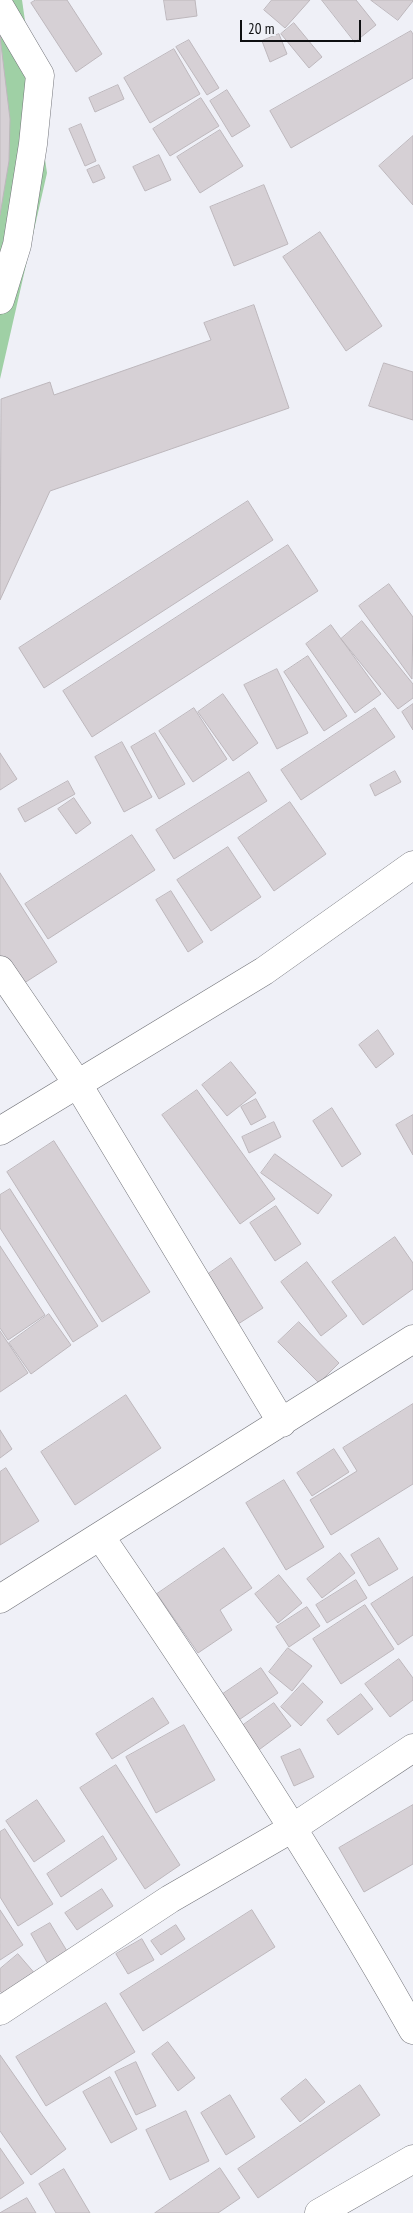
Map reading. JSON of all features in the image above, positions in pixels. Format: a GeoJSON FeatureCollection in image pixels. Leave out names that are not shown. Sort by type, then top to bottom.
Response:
{"type":"FeatureCollection","features":[{"type":"Feature","properties":{"kind":"street"},"geometry":{"type":"LineString","coordinates":[[0,7],[40,75],[34,144],[17,245],[0,300]]}},
{"type":"Feature","properties":{"kind":"street"},"geometry":{"type":"LineString","coordinates":[[0,1131],[264,971],[413,865]]}},
{"type":"Feature","properties":{"kind":"street"},"geometry":{"type":"LineString","coordinates":[[0,970],[77,1083],[282,1423]]}},
{"type":"Feature","properties":{"kind":"street"},"geometry":{"type":"LineString","coordinates":[[0,1600],[413,1339]]}},
{"type":"Feature","properties":{"kind":"street"},"geometry":{"type":"LineString","coordinates":[[100,1536],[192,1672],[379,1970],[413,2030]]}},
{"type":"Feature","properties":{"kind":"street"},"geometry":{"type":"LineString","coordinates":[[0,2011],[170,1899],[291,1829],[413,1748]]}},
{"type":"Feature","properties":{"kind":"street"},"geometry":{"type":"LineString","coordinates":[[319,2213],[413,2159]]}},
{"type":"Feature","properties":{"kind":"green space"},"geometry":{"type":"Polygon","coordinates":[[[0,0],[22,0],[47,173],[0,379],[0,0]]]}},
{"type":"Feature","properties":{"kind":"building"},"geometry":{"type":"Polygon","coordinates":[[[36,0],[67,0],[102,54],[76,72],[31,3],[36,0]]]}},
{"type":"Feature","properties":{"kind":"building"},"geometry":{"type":"Polygon","coordinates":[[[164,0],[195,0],[197,16],[167,20],[164,0]]]}},
{"type":"Feature","properties":{"kind":"building"},"geometry":{"type":"Polygon","coordinates":[[[272,0],[310,0],[285,28],[264,10],[272,0]]]}},
{"type":"Feature","properties":{"kind":"building"},"geometry":{"type":"Polygon","coordinates":[[[322,0],[356,0],[376,25],[355,42],[322,0]]]}},
{"type":"Feature","properties":{"kind":"building"},"geometry":{"type":"Polygon","coordinates":[[[371,0],[413,0],[413,1],[398,20],[371,0]]]}},
{"type":"Feature","properties":{"kind":"building"},"geometry":{"type":"Polygon","coordinates":[[[294,23],[322,57],[309,68],[281,34],[294,23]]]}},
{"type":"Feature","properties":{"kind":"building"},"geometry":{"type":"Polygon","coordinates":[[[411,31],[413,34],[413,78],[291,148],[270,111],[411,31]]]}},
{"type":"Feature","properties":{"kind":"building"},"geometry":{"type":"Polygon","coordinates":[[[279,34],[287,54],[270,62],[262,41],[279,34]]]}},
{"type":"Feature","properties":{"kind":"building"},"geometry":{"type":"Polygon","coordinates":[[[0,36],[10,119],[9,161],[0,215],[0,36]]]}},
{"type":"Feature","properties":{"kind":"building"},"geometry":{"type":"Polygon","coordinates":[[[189,40],[219,88],[207,95],[176,47],[189,40]]]}},
{"type":"Feature","properties":{"kind":"building"},"geometry":{"type":"Polygon","coordinates":[[[174,49],[200,94],[150,123],[124,78],[174,49]]]}},
{"type":"Feature","properties":{"kind":"building"},"geometry":{"type":"Polygon","coordinates":[[[118,85],[124,99],[95,112],[89,98],[118,85]]]}},
{"type":"Feature","properties":{"kind":"building"},"geometry":{"type":"Polygon","coordinates":[[[227,90],[250,126],[232,137],[210,101],[227,90]]]}},
{"type":"Feature","properties":{"kind":"building"},"geometry":{"type":"Polygon","coordinates":[[[201,98],[219,126],[170,156],[153,129],[201,98]]]}},
{"type":"Feature","properties":{"kind":"building"},"geometry":{"type":"Polygon","coordinates":[[[81,124],[96,161],[85,166],[69,129],[81,124]]]}},
{"type":"Feature","properties":{"kind":"building"},"geometry":{"type":"Polygon","coordinates":[[[220,130],[243,166],[200,193],[177,157],[220,130]]]}},
{"type":"Feature","properties":{"kind":"building"},"geometry":{"type":"Polygon","coordinates":[[[413,136],[413,205],[379,166],[413,136]]]}},
{"type":"Feature","properties":{"kind":"building"},"geometry":{"type":"Polygon","coordinates":[[[159,155],[171,180],[145,191],[133,167],[159,155]]]}},
{"type":"Feature","properties":{"kind":"building"},"geometry":{"type":"Polygon","coordinates":[[[99,165],[105,178],[93,183],[87,170],[99,165]]]}},
{"type":"Feature","properties":{"kind":"building"},"geometry":{"type":"Polygon","coordinates":[[[264,185],[288,244],[234,266],[210,207],[264,185]]]}},
{"type":"Feature","properties":{"kind":"building"},"geometry":{"type":"Polygon","coordinates":[[[320,232],[382,326],[346,351],[283,257],[320,232]]]}},
{"type":"Feature","properties":{"kind":"building"},"geometry":{"type":"Polygon","coordinates":[[[254,305],[289,408],[50,491],[0,600],[1,399],[50,382],[54,395],[211,340],[204,323],[254,305]]]}},
{"type":"Feature","properties":{"kind":"building"},"geometry":{"type":"Polygon","coordinates":[[[384,363],[413,372],[413,420],[369,406],[384,363]]]}},
{"type":"Feature","properties":{"kind":"building"},"geometry":{"type":"Polygon","coordinates":[[[248,501],[273,540],[44,688],[19,648],[248,501]]]}},
{"type":"Feature","properties":{"kind":"building"},"geometry":{"type":"Polygon","coordinates":[[[288,545],[318,591],[92,737],[63,691],[288,545]]]}},
{"type":"Feature","properties":{"kind":"building"},"geometry":{"type":"Polygon","coordinates":[[[389,584],[413,617],[412,679],[359,606],[389,584]]]}},
{"type":"Feature","properties":{"kind":"building"},"geometry":{"type":"Polygon","coordinates":[[[362,621],[413,684],[413,698],[398,709],[341,639],[362,621]]]}},
{"type":"Feature","properties":{"kind":"building"},"geometry":{"type":"Polygon","coordinates":[[[331,625],[381,694],[355,713],[306,644],[331,625]]]}},
{"type":"Feature","properties":{"kind":"building"},"geometry":{"type":"Polygon","coordinates":[[[308,656],[347,716],[324,731],[284,672],[308,656]]]}},
{"type":"Feature","properties":{"kind":"building"},"geometry":{"type":"Polygon","coordinates":[[[277,669],[308,733],[277,749],[244,685],[277,669]]]}},
{"type":"Feature","properties":{"kind":"building"},"geometry":{"type":"Polygon","coordinates":[[[223,694],[258,743],[233,761],[198,712],[223,694]]]}},
{"type":"Feature","properties":{"kind":"building"},"geometry":{"type":"Polygon","coordinates":[[[413,704],[413,730],[402,712],[413,704]]]}},
{"type":"Feature","properties":{"kind":"building"},"geometry":{"type":"Polygon","coordinates":[[[194,708],[227,759],[193,782],[159,731],[194,708]]]}},
{"type":"Feature","properties":{"kind":"building"},"geometry":{"type":"Polygon","coordinates":[[[375,708],[395,737],[301,800],[281,770],[375,708]]]}},
{"type":"Feature","properties":{"kind":"building"},"geometry":{"type":"Polygon","coordinates":[[[155,733],[185,784],[159,799],[131,747],[155,733]]]}},
{"type":"Feature","properties":{"kind":"building"},"geometry":{"type":"Polygon","coordinates":[[[122,742],[152,797],[124,812],[95,757],[122,742]]]}},
{"type":"Feature","properties":{"kind":"building"},"geometry":{"type":"Polygon","coordinates":[[[0,753],[17,779],[0,790],[0,753]]]}},
{"type":"Feature","properties":{"kind":"building"},"geometry":{"type":"Polygon","coordinates":[[[395,771],[401,782],[375,796],[370,785],[395,771]]]}},
{"type":"Feature","properties":{"kind":"building"},"geometry":{"type":"Polygon","coordinates":[[[249,772],[267,801],[174,859],[156,830],[249,772]]]}},
{"type":"Feature","properties":{"kind":"building"},"geometry":{"type":"Polygon","coordinates":[[[68,781],[75,794],[25,822],[18,809],[68,781]]]}},
{"type":"Feature","properties":{"kind":"building"},"geometry":{"type":"Polygon","coordinates":[[[74,798],[91,823],[76,834],[58,809],[74,798]]]}},
{"type":"Feature","properties":{"kind":"building"},"geometry":{"type":"Polygon","coordinates":[[[290,802],[326,854],[274,891],[238,838],[290,802]]]}},
{"type":"Feature","properties":{"kind":"building"},"geometry":{"type":"Polygon","coordinates":[[[132,835],[155,870],[48,939],[25,904],[132,835]]]}},
{"type":"Feature","properties":{"kind":"building"},"geometry":{"type":"Polygon","coordinates":[[[228,847],[261,897],[211,931],[177,880],[228,847]]]}},
{"type":"Feature","properties":{"kind":"building"},"geometry":{"type":"Polygon","coordinates":[[[0,873],[57,962],[18,987],[0,958],[0,873]]]}},
{"type":"Feature","properties":{"kind":"building"},"geometry":{"type":"Polygon","coordinates":[[[171,891],[203,942],[188,952],[156,900],[171,891]]]}},
{"type":"Feature","properties":{"kind":"building"},"geometry":{"type":"Polygon","coordinates":[[[378,1030],[394,1054],[376,1068],[359,1045],[378,1030]]]}},
{"type":"Feature","properties":{"kind":"building"},"geometry":{"type":"Polygon","coordinates":[[[231,1062],[256,1093],[227,1116],[202,1085],[231,1062]]]}},
{"type":"Feature","properties":{"kind":"building"},"geometry":{"type":"Polygon","coordinates":[[[197,1090],[275,1199],[240,1224],[162,1115],[197,1090]]]}},
{"type":"Feature","properties":{"kind":"building"},"geometry":{"type":"Polygon","coordinates":[[[256,1099],[266,1117],[251,1125],[241,1107],[256,1099]]]}},
{"type":"Feature","properties":{"kind":"building"},"geometry":{"type":"Polygon","coordinates":[[[332,1108],[361,1154],[342,1167],[313,1121],[332,1108]]]}},
{"type":"Feature","properties":{"kind":"building"},"geometry":{"type":"Polygon","coordinates":[[[413,1115],[413,1155],[396,1125],[413,1115]]]}},
{"type":"Feature","properties":{"kind":"building"},"geometry":{"type":"Polygon","coordinates":[[[274,1122],[281,1137],[249,1153],[242,1137],[274,1122]]]}},
{"type":"Feature","properties":{"kind":"building"},"geometry":{"type":"Polygon","coordinates":[[[54,1141],[150,1292],[102,1322],[7,1172],[54,1141]]]}},
{"type":"Feature","properties":{"kind":"building"},"geometry":{"type":"Polygon","coordinates":[[[275,1154],[332,1195],[318,1214],[261,1173],[275,1154]]]}},
{"type":"Feature","properties":{"kind":"building"},"geometry":{"type":"Polygon","coordinates":[[[10,1189],[98,1326],[73,1342],[0,1228],[0,1195],[10,1189]]]}},
{"type":"Feature","properties":{"kind":"building"},"geometry":{"type":"Polygon","coordinates":[[[276,1206],[301,1244],[275,1261],[250,1223],[276,1206]]]}},
{"type":"Feature","properties":{"kind":"building"},"geometry":{"type":"Polygon","coordinates":[[[395,1237],[413,1263],[413,1289],[363,1325],[332,1282],[395,1237]]]}},
{"type":"Feature","properties":{"kind":"building"},"geometry":{"type":"Polygon","coordinates":[[[0,1246],[45,1315],[8,1340],[0,1328],[0,1246]]]}},
{"type":"Feature","properties":{"kind":"building"},"geometry":{"type":"Polygon","coordinates":[[[231,1258],[263,1308],[235,1326],[204,1277],[231,1258]]]}},
{"type":"Feature","properties":{"kind":"building"},"geometry":{"type":"Polygon","coordinates":[[[307,1262],[347,1316],[321,1336],[281,1282],[307,1262]]]}},
{"type":"Feature","properties":{"kind":"building"},"geometry":{"type":"Polygon","coordinates":[[[49,1314],[71,1345],[31,1374],[9,1343],[49,1314]]]}},
{"type":"Feature","properties":{"kind":"building"},"geometry":{"type":"Polygon","coordinates":[[[299,1322],[339,1363],[319,1383],[278,1342],[299,1322]]]}},
{"type":"Feature","properties":{"kind":"building"},"geometry":{"type":"Polygon","coordinates":[[[0,1331],[28,1373],[0,1392],[0,1331]]]}},
{"type":"Feature","properties":{"kind":"building"},"geometry":{"type":"Polygon","coordinates":[[[126,1395],[161,1448],[75,1505],[41,1452],[126,1395]]]}},
{"type":"Feature","properties":{"kind":"building"},"geometry":{"type":"Polygon","coordinates":[[[413,1404],[413,1484],[331,1535],[310,1500],[357,1471],[343,1448],[413,1404]]]}},
{"type":"Feature","properties":{"kind":"building"},"geometry":{"type":"Polygon","coordinates":[[[0,1430],[12,1449],[0,1458],[0,1430]]]}},
{"type":"Feature","properties":{"kind":"building"},"geometry":{"type":"Polygon","coordinates":[[[334,1449],[349,1472],[312,1496],[297,1473],[334,1449]]]}},
{"type":"Feature","properties":{"kind":"building"},"geometry":{"type":"Polygon","coordinates":[[[6,1468],[39,1521],[0,1545],[0,1472],[6,1468]]]}},
{"type":"Feature","properties":{"kind":"building"},"geometry":{"type":"Polygon","coordinates":[[[284,1480],[324,1547],[286,1570],[246,1503],[284,1480]]]}},
{"type":"Feature","properties":{"kind":"building"},"geometry":{"type":"Polygon","coordinates":[[[379,1538],[398,1569],[369,1586],[351,1555],[379,1538]]]}},
{"type":"Feature","properties":{"kind":"building"},"geometry":{"type":"Polygon","coordinates":[[[224,1548],[252,1588],[220,1610],[232,1630],[198,1653],[157,1594],[224,1548]]]}},
{"type":"Feature","properties":{"kind":"building"},"geometry":{"type":"Polygon","coordinates":[[[340,1553],[355,1573],[322,1598],[307,1579],[340,1553]]]}},
{"type":"Feature","properties":{"kind":"building"},"geometry":{"type":"Polygon","coordinates":[[[279,1575],[302,1603],[278,1623],[255,1594],[279,1575]]]}},
{"type":"Feature","properties":{"kind":"building"},"geometry":{"type":"Polygon","coordinates":[[[413,1577],[413,1635],[398,1645],[371,1604],[413,1577]]]}},
{"type":"Feature","properties":{"kind":"building"},"geometry":{"type":"Polygon","coordinates":[[[356,1580],[367,1598],[327,1623],[316,1605],[356,1580]]]}},
{"type":"Feature","properties":{"kind":"building"},"geometry":{"type":"Polygon","coordinates":[[[365,1605],[394,1649],[341,1684],[313,1639],[365,1605]]]}},
{"type":"Feature","properties":{"kind":"building"},"geometry":{"type":"Polygon","coordinates":[[[307,1607],[320,1626],[289,1647],[276,1627],[307,1607]]]}},
{"type":"Feature","properties":{"kind":"building"},"geometry":{"type":"Polygon","coordinates":[[[288,1648],[312,1666],[292,1691],[269,1672],[288,1648]]]}},
{"type":"Feature","properties":{"kind":"building"},"geometry":{"type":"Polygon","coordinates":[[[399,1659],[413,1678],[413,1700],[390,1717],[365,1684],[399,1659]]]}},
{"type":"Feature","properties":{"kind":"building"},"geometry":{"type":"Polygon","coordinates":[[[261,1668],[278,1693],[233,1724],[217,1698],[261,1668]]]}},
{"type":"Feature","properties":{"kind":"building"},"geometry":{"type":"Polygon","coordinates":[[[303,1683],[323,1702],[301,1726],[281,1707],[303,1683]]]}},
{"type":"Feature","properties":{"kind":"building"},"geometry":{"type":"Polygon","coordinates":[[[361,1694],[373,1709],[338,1735],[327,1720],[361,1694]]]}},
{"type":"Feature","properties":{"kind":"building"},"geometry":{"type":"Polygon","coordinates":[[[153,1698],[169,1723],[112,1759],[96,1734],[153,1698]]]}},
{"type":"Feature","properties":{"kind":"building"},"geometry":{"type":"Polygon","coordinates":[[[274,1703],[291,1726],[252,1755],[235,1731],[274,1703]]]}},
{"type":"Feature","properties":{"kind":"building"},"geometry":{"type":"Polygon","coordinates":[[[184,1725],[215,1780],[156,1813],[126,1757],[184,1725]]]}},
{"type":"Feature","properties":{"kind":"building"},"geometry":{"type":"Polygon","coordinates":[[[300,1749],[314,1777],[294,1786],[281,1757],[300,1749]]]}},
{"type":"Feature","properties":{"kind":"building"},"geometry":{"type":"Polygon","coordinates":[[[116,1765],[180,1865],[145,1889],[80,1788],[116,1765]]]}},
{"type":"Feature","properties":{"kind":"building"},"geometry":{"type":"Polygon","coordinates":[[[37,1800],[65,1841],[34,1862],[6,1821],[37,1800]]]}},
{"type":"Feature","properties":{"kind":"building"},"geometry":{"type":"Polygon","coordinates":[[[413,1805],[413,1864],[364,1892],[339,1848],[413,1805]]]}},
{"type":"Feature","properties":{"kind":"building"},"geometry":{"type":"Polygon","coordinates":[[[5,1829],[53,1904],[18,1926],[0,1897],[0,1832],[5,1829]]]}},
{"type":"Feature","properties":{"kind":"building"},"geometry":{"type":"Polygon","coordinates":[[[103,1836],[117,1859],[61,1897],[47,1874],[103,1836]]]}},
{"type":"Feature","properties":{"kind":"building"},"geometry":{"type":"Polygon","coordinates":[[[102,1889],[113,1906],[77,1930],[65,1913],[102,1889]]]}},
{"type":"Feature","properties":{"kind":"building"},"geometry":{"type":"Polygon","coordinates":[[[0,1910],[23,1945],[0,1960],[0,1910]]]}},
{"type":"Feature","properties":{"kind":"building"},"geometry":{"type":"Polygon","coordinates":[[[252,1910],[275,1947],[143,2031],[120,1994],[252,1910]]]}},
{"type":"Feature","properties":{"kind":"building"},"geometry":{"type":"Polygon","coordinates":[[[50,1923],[67,1951],[48,1964],[31,1934],[50,1923]]]}},
{"type":"Feature","properties":{"kind":"building"},"geometry":{"type":"Polygon","coordinates":[[[176,1925],[185,1939],[161,1955],[151,1941],[176,1925]]]}},
{"type":"Feature","properties":{"kind":"building"},"geometry":{"type":"Polygon","coordinates":[[[142,1939],[154,1960],[128,1974],[116,1954],[142,1939]]]}},
{"type":"Feature","properties":{"kind":"building"},"geometry":{"type":"Polygon","coordinates":[[[18,1954],[37,1976],[8,2000],[0,1991],[0,1969],[18,1954]]]}},
{"type":"Feature","properties":{"kind":"building"},"geometry":{"type":"Polygon","coordinates":[[[106,2003],[135,2052],[46,2106],[16,2057],[106,2003]]]}},
{"type":"Feature","properties":{"kind":"building"},"geometry":{"type":"Polygon","coordinates":[[[168,2042],[195,2078],[178,2091],[152,2054],[168,2042]]]}},
{"type":"Feature","properties":{"kind":"building"},"geometry":{"type":"Polygon","coordinates":[[[0,2055],[66,2149],[31,2175],[0,2131],[0,2055]]]}},
{"type":"Feature","properties":{"kind":"building"},"geometry":{"type":"Polygon","coordinates":[[[136,2062],[156,2106],[136,2115],[115,2072],[136,2062]]]}},
{"type":"Feature","properties":{"kind":"building"},"geometry":{"type":"Polygon","coordinates":[[[110,2077],[137,2129],[111,2143],[83,2092],[110,2077]]]}},
{"type":"Feature","properties":{"kind":"building"},"geometry":{"type":"Polygon","coordinates":[[[306,2079],[325,2102],[300,2122],[281,2099],[306,2079]]]}},
{"type":"Feature","properties":{"kind":"building"},"geometry":{"type":"Polygon","coordinates":[[[360,2085],[380,2115],[258,2198],[238,2169],[360,2085]]]}},
{"type":"Feature","properties":{"kind":"building"},"geometry":{"type":"Polygon","coordinates":[[[230,2095],[255,2137],[226,2155],[201,2113],[230,2095]]]}},
{"type":"Feature","properties":{"kind":"building"},"geometry":{"type":"Polygon","coordinates":[[[186,2111],[209,2161],[170,2180],[146,2130],[186,2111]]]}},
{"type":"Feature","properties":{"kind":"building"},"geometry":{"type":"Polygon","coordinates":[[[0,2148],[24,2183],[0,2199],[0,2148]]]}},
{"type":"Feature","properties":{"kind":"building"},"geometry":{"type":"Polygon","coordinates":[[[220,2168],[240,2198],[218,2213],[155,2213],[220,2168]]]}},
{"type":"Feature","properties":{"kind":"building"},"geometry":{"type":"Polygon","coordinates":[[[64,2169],[90,2213],[56,2213],[39,2184],[64,2169]]]}},
{"type":"Feature","properties":{"kind":"building"},"geometry":{"type":"Polygon","coordinates":[[[27,2198],[36,2213],[0,2213],[27,2198]]]}}]}
